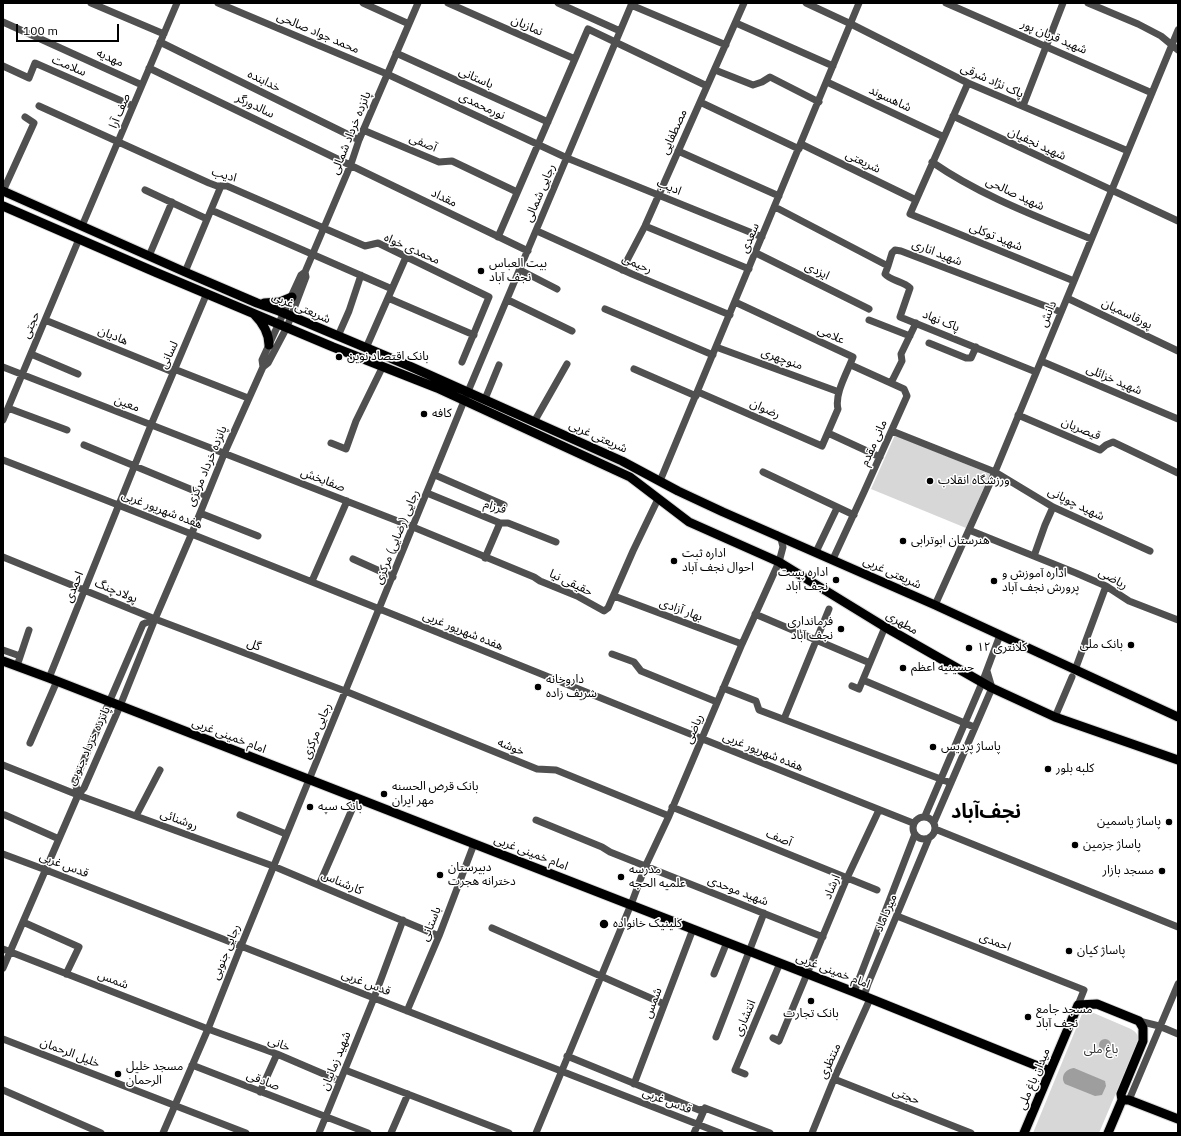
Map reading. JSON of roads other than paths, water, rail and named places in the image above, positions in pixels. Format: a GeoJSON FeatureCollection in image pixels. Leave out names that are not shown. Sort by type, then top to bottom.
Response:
{"type":"FeatureCollection","features":[{"type":"Feature","properties":{"kind":"main road","name":"شریعتی غربی"},"geometry":{"type":"LineString","coordinates":[[3,191],[185,272],[469,392],[622,461],[723,512],[833,559],[1000,635],[1073,673],[1178,717]]}},
{"type":"Feature","properties":{"kind":"main road","name":"شریعتی غربی"},"geometry":{"type":"LineString","coordinates":[[3,206],[333,347],[437,388],[630,477]]}},
{"type":"Feature","properties":{"kind":"main road"},"geometry":{"type":"LineString","coordinates":[[257,303],[270,304],[292,297]]}},
{"type":"Feature","properties":{"kind":"main road"},"geometry":{"type":"LineString","coordinates":[[251,312],[258,318],[267,331],[269,345]]}},
{"type":"Feature","properties":{"kind":"main road","name":"مطهری"},"geometry":{"type":"LineString","coordinates":[[630,477],[689,522],[779,561],[885,627],[982,683],[1055,717],[1177,756]]}},
{"type":"Feature","properties":{"kind":"main road","name":"امام خمینی غربی"},"geometry":{"type":"LineString","coordinates":[[3,661],[727,942],[1050,1071]]}},
{"type":"Feature","properties":{"kind":"main road"},"geometry":{"type":"LineString","coordinates":[[1078,1005],[1097,1004],[1139,1021],[1143,1028],[1143,1041],[1121,1094],[1125,1100],[1178,1119]]}},
{"type":"Feature","properties":{"kind":"main road","name":"میدان باغ ملی"},"geometry":{"type":"LineString","coordinates":[[1024,1133],[1078,1005]]}},
{"type":"Feature","properties":{"kind":"main road"},"geometry":{"type":"LineString","coordinates":[[1108,1133],[1125,1100]]}},
{"type":"Feature","properties":{"kind":"street"},"geometry":{"type":"LineString","coordinates":[[91,3],[164,34]]}},
{"type":"Feature","properties":{"kind":"street","name":"صف آرا"},"geometry":{"type":"LineString","coordinates":[[82,226],[134,106],[176,3]]}},
{"type":"Feature","properties":{"kind":"street","name":"محمد جواد صالحی"},"geometry":{"type":"LineString","coordinates":[[218,3],[387,74]]}},
{"type":"Feature","properties":{"kind":"street"},"geometry":{"type":"LineString","coordinates":[[363,3],[409,24]]}},
{"type":"Feature","properties":{"kind":"street","name":"پانزده خرداد شمالی"},"geometry":{"type":"LineString","coordinates":[[287,315],[292,297],[301,275],[305,272],[313,254],[351,164],[359,140],[418,3]]}},
{"type":"Feature","properties":{"kind":"street","name":"نمازیان"},"geometry":{"type":"LineString","coordinates":[[448,3],[575,59]]}},
{"type":"Feature","properties":{"kind":"street"},"geometry":{"type":"LineString","coordinates":[[558,3],[620,31]]}},
{"type":"Feature","properties":{"kind":"street","name":"مصطفایی"},"geometry":{"type":"LineString","coordinates":[[622,270],[645,226],[744,3]]}},
{"type":"Feature","properties":{"kind":"street","name":"پاک نژاد شرقی"},"geometry":{"type":"LineString","coordinates":[[806,3],[968,83],[1128,151]]}},
{"type":"Feature","properties":{"kind":"street","name":"سعدی"},"geometry":{"type":"LineString","coordinates":[[660,481],[859,3]]}},
{"type":"Feature","properties":{"kind":"street","name":"شهید قربان پور"},"geometry":{"type":"LineString","coordinates":[[946,3],[1152,93]]}},
{"type":"Feature","properties":{"kind":"street"},"geometry":{"type":"LineString","coordinates":[[1023,106],[1063,3]]}},
{"type":"Feature","properties":{"kind":"street"},"geometry":{"type":"LineString","coordinates":[[1088,3],[1138,24],[1160,36],[1178,50]]}},
{"type":"Feature","properties":{"kind":"street"},"geometry":{"type":"LineString","coordinates":[[631,4],[726,45]]}},
{"type":"Feature","properties":{"kind":"street","name":"رجایی شمالی"},"geometry":{"type":"LineString","coordinates":[[469,392],[631,4]]}},
{"type":"Feature","properties":{"kind":"street","name":"مهدیه"},"geometry":{"type":"LineString","coordinates":[[3,22],[142,85]]}},
{"type":"Feature","properties":{"kind":"street"},"geometry":{"type":"LineString","coordinates":[[736,23],[833,66]]}},
{"type":"Feature","properties":{"kind":"street"},"geometry":{"type":"LineString","coordinates":[[498,236],[588,29],[707,86]]}},
{"type":"Feature","properties":{"kind":"street","name":"دانش"},"geometry":{"type":"LineString","coordinates":[[935,605],[995,472],[1178,30]]}},
{"type":"Feature","properties":{"kind":"street","name":"خدابنده"},"geometry":{"type":"LineString","coordinates":[[160,42],[359,140]]}},
{"type":"Feature","properties":{"kind":"street","name":"باستانی"},"geometry":{"type":"LineString","coordinates":[[396,54],[548,122]]}},
{"type":"Feature","properties":{"kind":"street","name":"سلامت"},"geometry":{"type":"LineString","coordinates":[[3,66],[29,78],[35,63],[134,106]]}},
{"type":"Feature","properties":{"kind":"street","name":"سالدورگر"},"geometry":{"type":"LineString","coordinates":[[149,68],[351,164]]}},
{"type":"Feature","properties":{"kind":"street"},"geometry":{"type":"LineString","coordinates":[[714,70],[753,85],[770,77],[818,102]]}},
{"type":"Feature","properties":{"kind":"street","name":"نورمحمدی"},"geometry":{"type":"LineString","coordinates":[[387,74],[567,158]]}},
{"type":"Feature","properties":{"kind":"street","name":"شاهسوند"},"geometry":{"type":"LineString","coordinates":[[827,82],[944,137]]}},
{"type":"Feature","properties":{"kind":"street"},"geometry":{"type":"LineString","coordinates":[[916,200],[968,83]]}},
{"type":"Feature","properties":{"kind":"street","name":"شریعتی"},"geometry":{"type":"LineString","coordinates":[[700,102],[916,200]]}},
{"type":"Feature","properties":{"kind":"street","name":"ادیب"},"geometry":{"type":"LineString","coordinates":[[39,106],[216,186],[227,186],[324,228]]}},
{"type":"Feature","properties":{"kind":"street","name":"شهید نجفیان"},"geometry":{"type":"LineString","coordinates":[[953,116],[1112,191],[1178,220]]}},
{"type":"Feature","properties":{"kind":"street"},"geometry":{"type":"LineString","coordinates":[[3,191],[34,123],[24,117]]}},
{"type":"Feature","properties":{"kind":"street","name":"آصفی"},"geometry":{"type":"LineString","coordinates":[[364,130],[439,162],[452,161],[517,192]]}},
{"type":"Feature","properties":{"kind":"street"},"geometry":{"type":"LineString","coordinates":[[678,151],[779,196]]}},
{"type":"Feature","properties":{"kind":"street","name":"ادیب"},"geometry":{"type":"LineString","coordinates":[[567,158],[762,237]]}},
{"type":"Feature","properties":{"kind":"street","name":"شهید صالحی"},"geometry":{"type":"LineString","coordinates":[[932,162],[949,174],[980,190],[1091,239]]}},
{"type":"Feature","properties":{"kind":"street","name":"مقداد"},"geometry":{"type":"LineString","coordinates":[[351,164],[528,251]]}},
{"type":"Feature","properties":{"kind":"street"},"geometry":{"type":"LineString","coordinates":[[185,272],[221,186]]}},
{"type":"Feature","properties":{"kind":"street"},"geometry":{"type":"LineString","coordinates":[[145,190],[207,219]]}},
{"type":"Feature","properties":{"kind":"street","name":"شهید توکلی"},"geometry":{"type":"LineString","coordinates":[[916,200],[910,214],[1074,281]]}},
{"type":"Feature","properties":{"kind":"street"},"geometry":{"type":"LineString","coordinates":[[149,256],[172,202]]}},
{"type":"Feature","properties":{"kind":"street"},"geometry":{"type":"LineString","coordinates":[[775,207],[888,266]]}},
{"type":"Feature","properties":{"kind":"street"},"geometry":{"type":"LineString","coordinates":[[211,210],[392,289]]}},
{"type":"Feature","properties":{"kind":"street"},"geometry":{"type":"LineString","coordinates":[[645,226],[749,269]]}},
{"type":"Feature","properties":{"kind":"street","name":"محمدی خواه"},"geometry":{"type":"LineString","coordinates":[[324,228],[365,246],[378,243],[489,297],[474,334]]}},
{"type":"Feature","properties":{"kind":"street","name":"رحیمی"},"geometry":{"type":"LineString","coordinates":[[537,230],[622,270],[730,315]]}},
{"type":"Feature","properties":{"kind":"street","name":"حجتی"},"geometry":{"type":"LineString","coordinates":[[3,420],[79,239]]}},
{"type":"Feature","properties":{"kind":"street","name":"شهید اناری"},"geometry":{"type":"LineString","coordinates":[[888,266],[892,253],[895,250],[901,251],[1061,312]]}},
{"type":"Feature","properties":{"kind":"street","name":"ایزدی"},"geometry":{"type":"LineString","coordinates":[[756,253],[869,309]]}},
{"type":"Feature","properties":{"kind":"street"},"geometry":{"type":"LineString","coordinates":[[366,348],[406,257]]}},
{"type":"Feature","properties":{"kind":"street","name":"پاک نهاد"},"geometry":{"type":"LineString","coordinates":[[888,266],[885,274],[910,288],[900,316],[1036,372]]}},
{"type":"Feature","properties":{"kind":"street"},"geometry":{"type":"LineString","coordinates":[[520,270],[557,289]]}},
{"type":"Feature","properties":{"kind":"street","name":"پانزده خرداد شمالی"},"geometry":{"type":"LineString","coordinates":[[283,325],[306,277],[305,272]]}},
{"type":"Feature","properties":{"kind":"street"},"geometry":{"type":"LineString","coordinates":[[338,336],[349,311],[361,275]]}},
{"type":"Feature","properties":{"kind":"street","name":"لسانی"},"geometry":{"type":"LineString","coordinates":[[134,467],[150,425],[207,293]]}},
{"type":"Feature","properties":{"kind":"street"},"geometry":{"type":"LineString","coordinates":[[388,298],[474,334],[462,362]]}},
{"type":"Feature","properties":{"kind":"street","name":"پورقاسمیان"},"geometry":{"type":"LineString","coordinates":[[1067,298],[1178,351]]}},
{"type":"Feature","properties":{"kind":"street"},"geometry":{"type":"LineString","coordinates":[[508,300],[572,331]]}},
{"type":"Feature","properties":{"kind":"street","name":"علامی"},"geometry":{"type":"LineString","coordinates":[[735,302],[854,357],[851,365]]}},
{"type":"Feature","properties":{"kind":"street"},"geometry":{"type":"LineString","coordinates":[[605,309],[713,355]]}},
{"type":"Feature","properties":{"kind":"street","name":"هادیان"},"geometry":{"type":"LineString","coordinates":[[45,320],[174,371],[248,398]]}},
{"type":"Feature","properties":{"kind":"street"},"geometry":{"type":"LineString","coordinates":[[869,320],[910,336]]}},
{"type":"Feature","properties":{"kind":"street"},"geometry":{"type":"LineString","coordinates":[[891,383],[902,361],[901,354],[916,323]]}},
{"type":"Feature","properties":{"kind":"street","name":"پانزده خرداد مرکزی"},"geometry":{"type":"LineString","coordinates":[[263,367],[262,360],[269,345],[283,325]]}},
{"type":"Feature","properties":{"kind":"street","name":"پانزده خرداد مرکزی"},"geometry":{"type":"LineString","coordinates":[[120,706],[224,454],[248,398],[263,367],[268,363],[283,325]]}},
{"type":"Feature","properties":{"kind":"street"},"geometry":{"type":"LineString","coordinates":[[928,343],[966,358],[971,358],[976,348]]}},
{"type":"Feature","properties":{"kind":"street","name":"منوچهری"},"geometry":{"type":"LineString","coordinates":[[716,348],[839,392]]}},
{"type":"Feature","properties":{"kind":"street"},"geometry":{"type":"LineString","coordinates":[[31,354],[78,374]]}},
{"type":"Feature","properties":{"kind":"street","name":"شهید خزائلی"},"geometry":{"type":"LineString","coordinates":[[1041,361],[1178,419]]}},
{"type":"Feature","properties":{"kind":"street"},"geometry":{"type":"LineString","coordinates":[[534,422],[567,364]]}},
{"type":"Feature","properties":{"kind":"street"},"geometry":{"type":"LineString","coordinates":[[485,400],[499,365]]}},
{"type":"Feature","properties":{"kind":"street"},"geometry":{"type":"LineString","coordinates":[[851,365],[839,392],[836,403],[838,409],[828,433],[880,457]]}},
{"type":"Feature","properties":{"kind":"street","name":"مانی مقدم"},"geometry":{"type":"LineString","coordinates":[[833,559],[907,396],[904,389],[851,365]]}},
{"type":"Feature","properties":{"kind":"street"},"geometry":{"type":"LineString","coordinates":[[331,442],[346,449],[356,422],[383,366]]}},
{"type":"Feature","properties":{"kind":"street","name":"معین"},"geometry":{"type":"LineString","coordinates":[[3,367],[224,454]]}},
{"type":"Feature","properties":{"kind":"street","name":"رضوان"},"geometry":{"type":"LineString","coordinates":[[634,369],[822,446],[828,433]]}},
{"type":"Feature","properties":{"kind":"street","name":"رجایی (رضایی) مرکزی"},"geometry":{"type":"LineString","coordinates":[[345,691],[469,392]]}},
{"type":"Feature","properties":{"kind":"street"},"geometry":{"type":"LineString","coordinates":[[8,408],[67,430]]}},
{"type":"Feature","properties":{"kind":"street","name":"قیصریان"},"geometry":{"type":"LineString","coordinates":[[1018,415],[1100,450],[1113,442],[1178,473]]}},
{"type":"Feature","properties":{"kind":"street"},"geometry":{"type":"LineString","coordinates":[[892,431],[995,472]]}},
{"type":"Feature","properties":{"kind":"street"},"geometry":{"type":"LineString","coordinates":[[84,446],[207,496]]}},
{"type":"Feature","properties":{"kind":"street","name":"صفابخش"},"geometry":{"type":"LineString","coordinates":[[224,454],[413,527]]}},
{"type":"Feature","properties":{"kind":"street","name":"هفده شهریور غربی"},"geometry":{"type":"LineString","coordinates":[[3,460],[192,533],[913,823]]}},
{"type":"Feature","properties":{"kind":"street","name":"احمدی"},"geometry":{"type":"LineString","coordinates":[[30,743],[84,590],[134,467]]}},
{"type":"Feature","properties":{"kind":"street"},"geometry":{"type":"LineString","coordinates":[[763,472],[854,515]]}},
{"type":"Feature","properties":{"kind":"street","name":"شهید چوپانی"},"geometry":{"type":"LineString","coordinates":[[995,472],[1054,507],[1150,551]]}},
{"type":"Feature","properties":{"kind":"street"},"geometry":{"type":"LineString","coordinates":[[435,475],[504,505]]}},
{"type":"Feature","properties":{"kind":"street","name":"فرزام"},"geometry":{"type":"LineString","coordinates":[[427,493],[500,523],[508,523],[556,542]]}},
{"type":"Feature","properties":{"kind":"street","name":"حقیقی نیا"},"geometry":{"type":"LineString","coordinates":[[413,527],[534,577],[540,581],[577,596],[604,611],[608,608],[614,596],[658,499]]}},
{"type":"Feature","properties":{"kind":"street"},"geometry":{"type":"LineString","coordinates":[[312,581],[347,502]]}},
{"type":"Feature","properties":{"kind":"street"},"geometry":{"type":"LineString","coordinates":[[1034,556],[1045,525],[1054,507]]}},
{"type":"Feature","properties":{"kind":"street"},"geometry":{"type":"LineString","coordinates":[[816,552],[837,508]]}},
{"type":"Feature","properties":{"kind":"street"},"geometry":{"type":"LineString","coordinates":[[200,513],[258,536]]}},
{"type":"Feature","properties":{"kind":"street"},"geometry":{"type":"LineString","coordinates":[[485,558],[500,523]]}},
{"type":"Feature","properties":{"kind":"street","name":"ریاضی"},"geometry":{"type":"LineString","coordinates":[[970,530],[1106,586],[1129,601],[1178,620]]}},
{"type":"Feature","properties":{"kind":"street"},"geometry":{"type":"LineString","coordinates":[[777,535],[781,539],[782,547],[779,561],[784,562],[783,556],[786,549],[789,545],[795,543]]}},
{"type":"Feature","properties":{"kind":"street","name":"پولادچنگ"},"geometry":{"type":"LineString","coordinates":[[3,557],[155,619]]}},
{"type":"Feature","properties":{"kind":"street"},"geometry":{"type":"LineString","coordinates":[[353,559],[393,577]]}},
{"type":"Feature","properties":{"kind":"street","name":"ریاضی"},"geometry":{"type":"LineString","coordinates":[[561,1070],[646,867],[779,561]]}},
{"type":"Feature","properties":{"kind":"street"},"geometry":{"type":"LineString","coordinates":[[1055,717],[1106,586]]}},
{"type":"Feature","properties":{"kind":"street","name":"بهار آزادی"},"geometry":{"type":"LineString","coordinates":[[614,596],[742,644]]}},
{"type":"Feature","properties":{"kind":"street"},"geometry":{"type":"LineString","coordinates":[[784,719],[815,640],[829,609]]}},
{"type":"Feature","properties":{"kind":"street"},"geometry":{"type":"LineString","coordinates":[[755,614],[870,663]]}},
{"type":"Feature","properties":{"kind":"street","name":"پانزده خرداد مرکزی"},"geometry":{"type":"LineString","coordinates":[[110,702],[143,624],[155,619]]}},
{"type":"Feature","properties":{"kind":"street","name":"گل"},"geometry":{"type":"LineString","coordinates":[[155,619],[345,691]]}},
{"type":"Feature","properties":{"kind":"street"},"geometry":{"type":"LineString","coordinates":[[852,686],[859,689],[885,627]]}},
{"type":"Feature","properties":{"kind":"street"},"geometry":{"type":"LineString","coordinates":[[17,666],[29,630]]}},
{"type":"Feature","properties":{"kind":"street"},"geometry":{"type":"LineString","coordinates":[[925,816],[982,683],[1000,635]]}},
{"type":"Feature","properties":{"kind":"street"},"geometry":{"type":"LineString","coordinates":[[3,650],[20,656]]}},
{"type":"Feature","properties":{"kind":"street"},"geometry":{"type":"LineString","coordinates":[[612,654],[634,662],[641,671],[717,702]]}},
{"type":"Feature","properties":{"kind":"street"},"geometry":{"type":"LineString","coordinates":[[986,671],[992,688],[951,782],[935,826],[934,833],[929,838],[921,839],[915,834],[913,831],[913,823],[918,818],[925,816],[932,819],[935,826],[1178,927]]}},
{"type":"Feature","properties":{"kind":"street"},"geometry":{"type":"LineString","coordinates":[[863,680],[974,728]]}},
{"type":"Feature","properties":{"kind":"street"},"geometry":{"type":"LineString","coordinates":[[723,688],[756,700],[759,710],[951,782]]}},
{"type":"Feature","properties":{"kind":"street","name":"رجایی مرکزی"},"geometry":{"type":"LineString","coordinates":[[309,780],[345,691]]}},
{"type":"Feature","properties":{"kind":"street","name":"خوشه"},"geometry":{"type":"LineString","coordinates":[[345,691],[537,769],[556,770],[669,816]]}},
{"type":"Feature","properties":{"kind":"street","name":"پانزده خرداد جنوبی"},"geometry":{"type":"LineString","coordinates":[[78,795],[76,781],[110,702]]}},
{"type":"Feature","properties":{"kind":"street","name":"پانزده خرداد جنوبی"},"geometry":{"type":"LineString","coordinates":[[3,968],[7,951],[23,922],[78,795],[84,788],[120,706]]}},
{"type":"Feature","properties":{"kind":"street","name":"روشنائی"},"geometry":{"type":"LineString","coordinates":[[3,765],[78,795],[273,866]]}},
{"type":"Feature","properties":{"kind":"street"},"geometry":{"type":"LineString","coordinates":[[136,816],[160,770]]}},
{"type":"Feature","properties":{"kind":"street","name":"رجایی جنوبی"},"geometry":{"type":"LineString","coordinates":[[163,1133],[208,1029],[240,946],[309,780]]}},
{"type":"Feature","properties":{"kind":"street"},"geometry":{"type":"LineString","coordinates":[[319,885],[357,798]]}},
{"type":"Feature","properties":{"kind":"street","name":"آصف"},"geometry":{"type":"LineString","coordinates":[[672,807],[877,890]]}},
{"type":"Feature","properties":{"kind":"street","name":"ارشاد"},"geometry":{"type":"LineString","coordinates":[[774,1038],[779,1041],[847,878],[879,810]]}},
{"type":"Feature","properties":{"kind":"street"},"geometry":{"type":"LineString","coordinates":[[5,815],[59,840]]}},
{"type":"Feature","properties":{"kind":"street"},"geometry":{"type":"LineString","coordinates":[[240,816],[286,834]]}},
{"type":"Feature","properties":{"kind":"street","name":"شهید موحدی"},"geometry":{"type":"LineString","coordinates":[[536,820],[646,867],[823,937]]}},
{"type":"Feature","properties":{"kind":"street","name":"میرداماد"},"geometry":{"type":"LineString","coordinates":[[854,992],[915,834]]}},
{"type":"Feature","properties":{"kind":"street","name":"میرداماد"},"geometry":{"type":"LineString","coordinates":[[867,997],[868,984],[929,838]]}},
{"type":"Feature","properties":{"kind":"street","name":"باستانی"},"geometry":{"type":"LineString","coordinates":[[407,1011],[439,936],[474,844]]}},
{"type":"Feature","properties":{"kind":"street","name":"قدس غربی"},"geometry":{"type":"LineString","coordinates":[[3,854],[720,1133]]}},
{"type":"Feature","properties":{"kind":"street","name":"کارشناس"},"geometry":{"type":"LineString","coordinates":[[273,866],[439,936]]}},
{"type":"Feature","properties":{"kind":"street"},"geometry":{"type":"LineString","coordinates":[[716,1037],[764,913]]}},
{"type":"Feature","properties":{"kind":"street","name":"احمدی"},"geometry":{"type":"LineString","coordinates":[[897,916],[1084,990],[1078,1005]]}},
{"type":"Feature","properties":{"kind":"street"},"geometry":{"type":"LineString","coordinates":[[374,998],[403,920]]}},
{"type":"Feature","properties":{"kind":"street"},"geometry":{"type":"LineString","coordinates":[[23,922],[78,946],[66,974]]}},
{"type":"Feature","properties":{"kind":"street"},"geometry":{"type":"LineString","coordinates":[[492,928],[664,1004]]}},
{"type":"Feature","properties":{"kind":"street","name":"شمس"},"geometry":{"type":"LineString","coordinates":[[634,1084],[693,929]]}},
{"type":"Feature","properties":{"kind":"street"},"geometry":{"type":"LineString","coordinates":[[714,974],[727,942]]}},
{"type":"Feature","properties":{"kind":"street","name":"شمس"},"geometry":{"type":"LineString","coordinates":[[7,951],[208,1029]]}},
{"type":"Feature","properties":{"kind":"street","name":"انتشاری"},"geometry":{"type":"LineString","coordinates":[[745,1074],[735,1070],[780,963]]}},
{"type":"Feature","properties":{"kind":"street"},"geometry":{"type":"LineString","coordinates":[[1125,1100],[1178,984]]}},
{"type":"Feature","properties":{"kind":"street","name":"منتظری"},"geometry":{"type":"LineString","coordinates":[[812,1133],[867,997]]}},
{"type":"Feature","properties":{"kind":"street","name":"شهید زمانیان"},"geometry":{"type":"LineString","coordinates":[[319,1133],[374,998]]}},
{"type":"Feature","properties":{"kind":"street"},"geometry":{"type":"LineString","coordinates":[[1139,1021],[1159,1026],[1178,1034]]}},
{"type":"Feature","properties":{"kind":"street","name":"خانی"},"geometry":{"type":"LineString","coordinates":[[208,1029],[277,1054],[340,1081]]}},
{"type":"Feature","properties":{"kind":"street","name":"خلیل الرحمان"},"geometry":{"type":"LineString","coordinates":[[3,1038],[244,1133]]}},
{"type":"Feature","properties":{"kind":"street"},"geometry":{"type":"LineString","coordinates":[[260,1092],[277,1054]]}},
{"type":"Feature","properties":{"kind":"street"},"geometry":{"type":"LineString","coordinates":[[567,1056],[699,1110],[705,1108],[770,1133]]}},
{"type":"Feature","properties":{"kind":"street","name":"صادقی"},"geometry":{"type":"LineString","coordinates":[[192,1065],[368,1133]]}},
{"type":"Feature","properties":{"kind":"street"},"geometry":{"type":"LineString","coordinates":[[345,1070],[510,1133]]}},
{"type":"Feature","properties":{"kind":"street"},"geometry":{"type":"LineString","coordinates":[[536,1133],[561,1070]]}},
{"type":"Feature","properties":{"kind":"street","name":"حجتی"},"geometry":{"type":"LineString","coordinates":[[834,1079],[971,1133]]}},
{"type":"Feature","properties":{"kind":"street"},"geometry":{"type":"LineString","coordinates":[[3,1090],[101,1133]]}},
{"type":"Feature","properties":{"kind":"street"},"geometry":{"type":"LineString","coordinates":[[392,1133],[408,1094]]}},
{"type":"Feature","properties":{"kind":"street"},"geometry":{"type":"LineString","coordinates":[[694,1133],[705,1108]]}},
{"type":"Feature","properties":{"kind":"place","name":"بیت العباس نجف آباد"},"geometry":{"type":"Point","coordinates":[481,271]}},
{"type":"Feature","properties":{"kind":"place","name":"بانک اقتصاد نوین"},"geometry":{"type":"Point","coordinates":[339,357]}},
{"type":"Feature","properties":{"kind":"place","name":"کافه"},"geometry":{"type":"Point","coordinates":[424,414]}},
{"type":"Feature","properties":{"kind":"place","name":"ورزشگاه انقلاب"},"geometry":{"type":"Point","coordinates":[930,481]}},
{"type":"Feature","properties":{"kind":"place","name":"هنرستان ابوترابی"},"geometry":{"type":"Point","coordinates":[903,541]}},
{"type":"Feature","properties":{"kind":"place","name":"اداره ثبت احوال نجف آباد"},"geometry":{"type":"Point","coordinates":[674,561]}},
{"type":"Feature","properties":{"kind":"place","name":"اداره پست نجف آباد"},"geometry":{"type":"Point","coordinates":[836,580]}},
{"type":"Feature","properties":{"kind":"place","name":"اداره آموزش و پرورش نجف آباد"},"geometry":{"type":"Point","coordinates":[994,581]}},
{"type":"Feature","properties":{"kind":"place","name":"فرمانداری نجف آباد"},"geometry":{"type":"Point","coordinates":[841,629]}},
{"type":"Feature","properties":{"kind":"place","name":"بانک ملی"},"geometry":{"type":"Point","coordinates":[1131,645]}},
{"type":"Feature","properties":{"kind":"place","name":"کلانتری ۱۲"},"geometry":{"type":"Point","coordinates":[969,648]}},
{"type":"Feature","properties":{"kind":"place","name":"حسینیه اعظم"},"geometry":{"type":"Point","coordinates":[903,668]}},
{"type":"Feature","properties":{"kind":"place","name":"داروخانه شریف زاده"},"geometry":{"type":"Point","coordinates":[538,687]}},
{"type":"Feature","properties":{"kind":"place","name":"پاساژ پردیس"},"geometry":{"type":"Point","coordinates":[933,747]}},
{"type":"Feature","properties":{"kind":"place","name":"کلبه بلور"},"geometry":{"type":"Point","coordinates":[1048,769]}},
{"type":"Feature","properties":{"kind":"place","name":"بانک قرض الحسنه مهر ایران"},"geometry":{"type":"Point","coordinates":[384,794]}},
{"type":"Feature","properties":{"kind":"place","name":"بانک سپه"},"geometry":{"type":"Point","coordinates":[310,807]}},
{"type":"Feature","properties":{"kind":"place","name":"پاساژ یاسمین"},"geometry":{"type":"Point","coordinates":[1169,822]}},
{"type":"Feature","properties":{"kind":"place","name":"پاساژ جزمین"},"geometry":{"type":"Point","coordinates":[1075,845]}},
{"type":"Feature","properties":{"kind":"place","name":"مسجد بازار"},"geometry":{"type":"Point","coordinates":[1162,871]}},
{"type":"Feature","properties":{"kind":"place","name":"دبیرستان دخترانه هجرت"},"geometry":{"type":"Point","coordinates":[440,875]}},
{"type":"Feature","properties":{"kind":"place","name":"مدرسه علمیه الحجه"},"geometry":{"type":"Point","coordinates":[621,877]}},
{"type":"Feature","properties":{"kind":"place","name":"کلینیک خانواده"},"geometry":{"type":"Point","coordinates":[604,924]}},
{"type":"Feature","properties":{"kind":"place","name":"پاساژ کیان"},"geometry":{"type":"Point","coordinates":[1069,951]}},
{"type":"Feature","properties":{"kind":"place","name":"بانک تجارت"},"geometry":{"type":"Point","coordinates":[811,1001]}},
{"type":"Feature","properties":{"kind":"place","name":"مسجد جامع نجف آباد"},"geometry":{"type":"Point","coordinates":[1028,1017]}},
{"type":"Feature","properties":{"kind":"place","name":"مسجد خلیل الرحمان"},"geometry":{"type":"Point","coordinates":[118,1074]}},
{"type":"Feature","properties":{"kind":"district","name":"نجف‌آباد"},"geometry":{"type":"Point","coordinates":[986,812]}},
{"type":"Feature","properties":{"kind":"park label","name":"باغ ملی"},"geometry":{"type":"Point","coordinates":[1101,1050]}}]}
